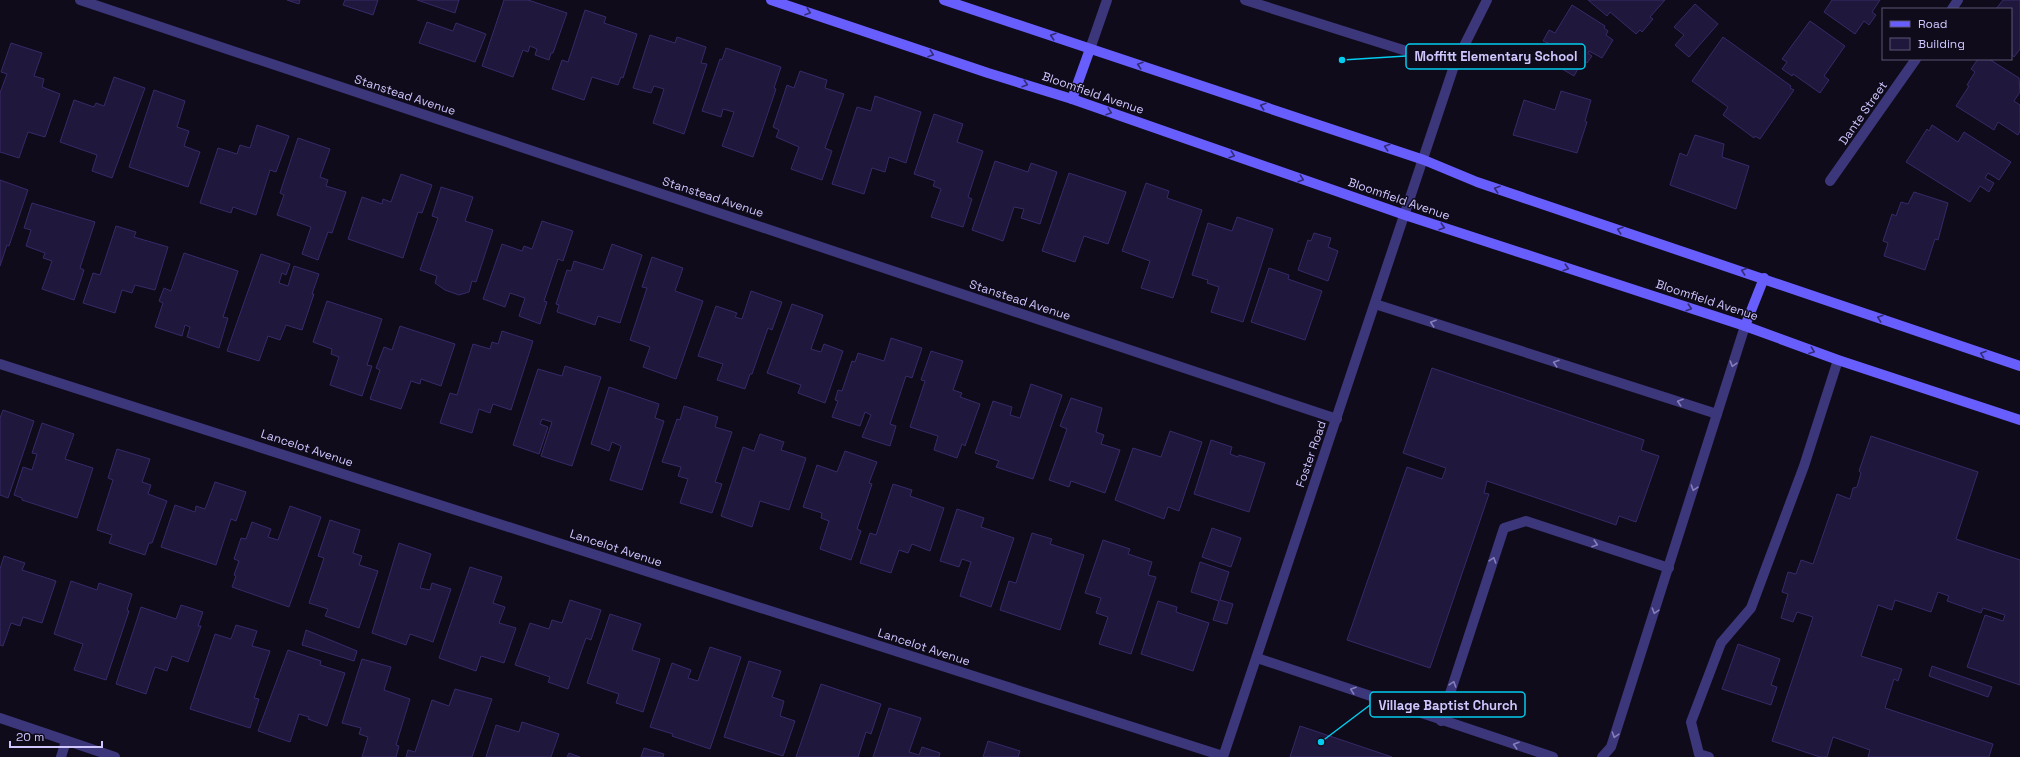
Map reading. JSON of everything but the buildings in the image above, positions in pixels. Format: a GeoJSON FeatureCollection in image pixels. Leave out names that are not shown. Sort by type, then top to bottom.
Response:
{"type":"FeatureCollection","features":[{"type":"Feature","properties":{"kind":"main road","name":"Bloomfield Avenue"},"geometry":{"type":"LineString","coordinates":[[771,0],[988,73],[1072,99],[1405,215],[1745,326],[1838,360],[2020,420]]}},
{"type":"Feature","properties":{"kind":"main road"},"geometry":{"type":"LineString","coordinates":[[944,0],[1424,160],[1477,182],[2020,366]]}},
{"type":"Feature","properties":{"kind":"main road"},"geometry":{"type":"LineString","coordinates":[[1072,99],[1090,49]]}},
{"type":"Feature","properties":{"kind":"main road"},"geometry":{"type":"LineString","coordinates":[[1745,326],[1764,278]]}},
{"type":"Feature","properties":{"kind":"street","name":"Stanstead Avenue"},"geometry":{"type":"LineString","coordinates":[[80,0],[1337,419]]}},
{"type":"Feature","properties":{"kind":"street"},"geometry":{"type":"LineString","coordinates":[[1090,49],[1107,0]]}},
{"type":"Feature","properties":{"kind":"street"},"geometry":{"type":"LineString","coordinates":[[1245,0],[1454,66]]}},
{"type":"Feature","properties":{"kind":"street","name":"Foster Road"},"geometry":{"type":"LineString","coordinates":[[1223,757],[1424,160],[1454,66],[1487,0]]}},
{"type":"Feature","properties":{"kind":"street","name":"Dante Street"},"geometry":{"type":"LineString","coordinates":[[1830,181],[1915,60]]}},
{"type":"Feature","properties":{"kind":"street"},"geometry":{"type":"LineString","coordinates":[[1375,304],[1717,414]]}},
{"type":"Feature","properties":{"kind":"street"},"geometry":{"type":"LineString","coordinates":[[1602,757],[1612,747],[1745,326]]}},
{"type":"Feature","properties":{"kind":"street"},"geometry":{"type":"LineString","coordinates":[[1709,757],[1699,754],[1691,722],[1721,643],[1751,608],[1804,466],[1838,360]]}},
{"type":"Feature","properties":{"kind":"street","name":"Lancelot Avenue"},"geometry":{"type":"LineString","coordinates":[[0,364],[1223,757]]}},
{"type":"Feature","properties":{"kind":"street"},"geometry":{"type":"LineString","coordinates":[[1441,721],[1504,528],[1526,521],[1669,568]]}},
{"type":"Feature","properties":{"kind":"street"},"geometry":{"type":"LineString","coordinates":[[1257,658],[1441,721],[1553,757]]}},
{"type":"Feature","properties":{"kind":"street"},"geometry":{"type":"LineString","coordinates":[[0,718],[114,757]]}},
{"type":"Feature","properties":{"kind":"street"},"geometry":{"type":"LineString","coordinates":[[61,757],[66,741]]}},
{"type":"Feature","properties":{"kind":"place","name":"Moffitt Elementary School"},"geometry":{"type":"Point","coordinates":[1342,60]}},
{"type":"Feature","properties":{"kind":"place","name":"Village Baptist Church"},"geometry":{"type":"Point","coordinates":[1321,742]}}]}
